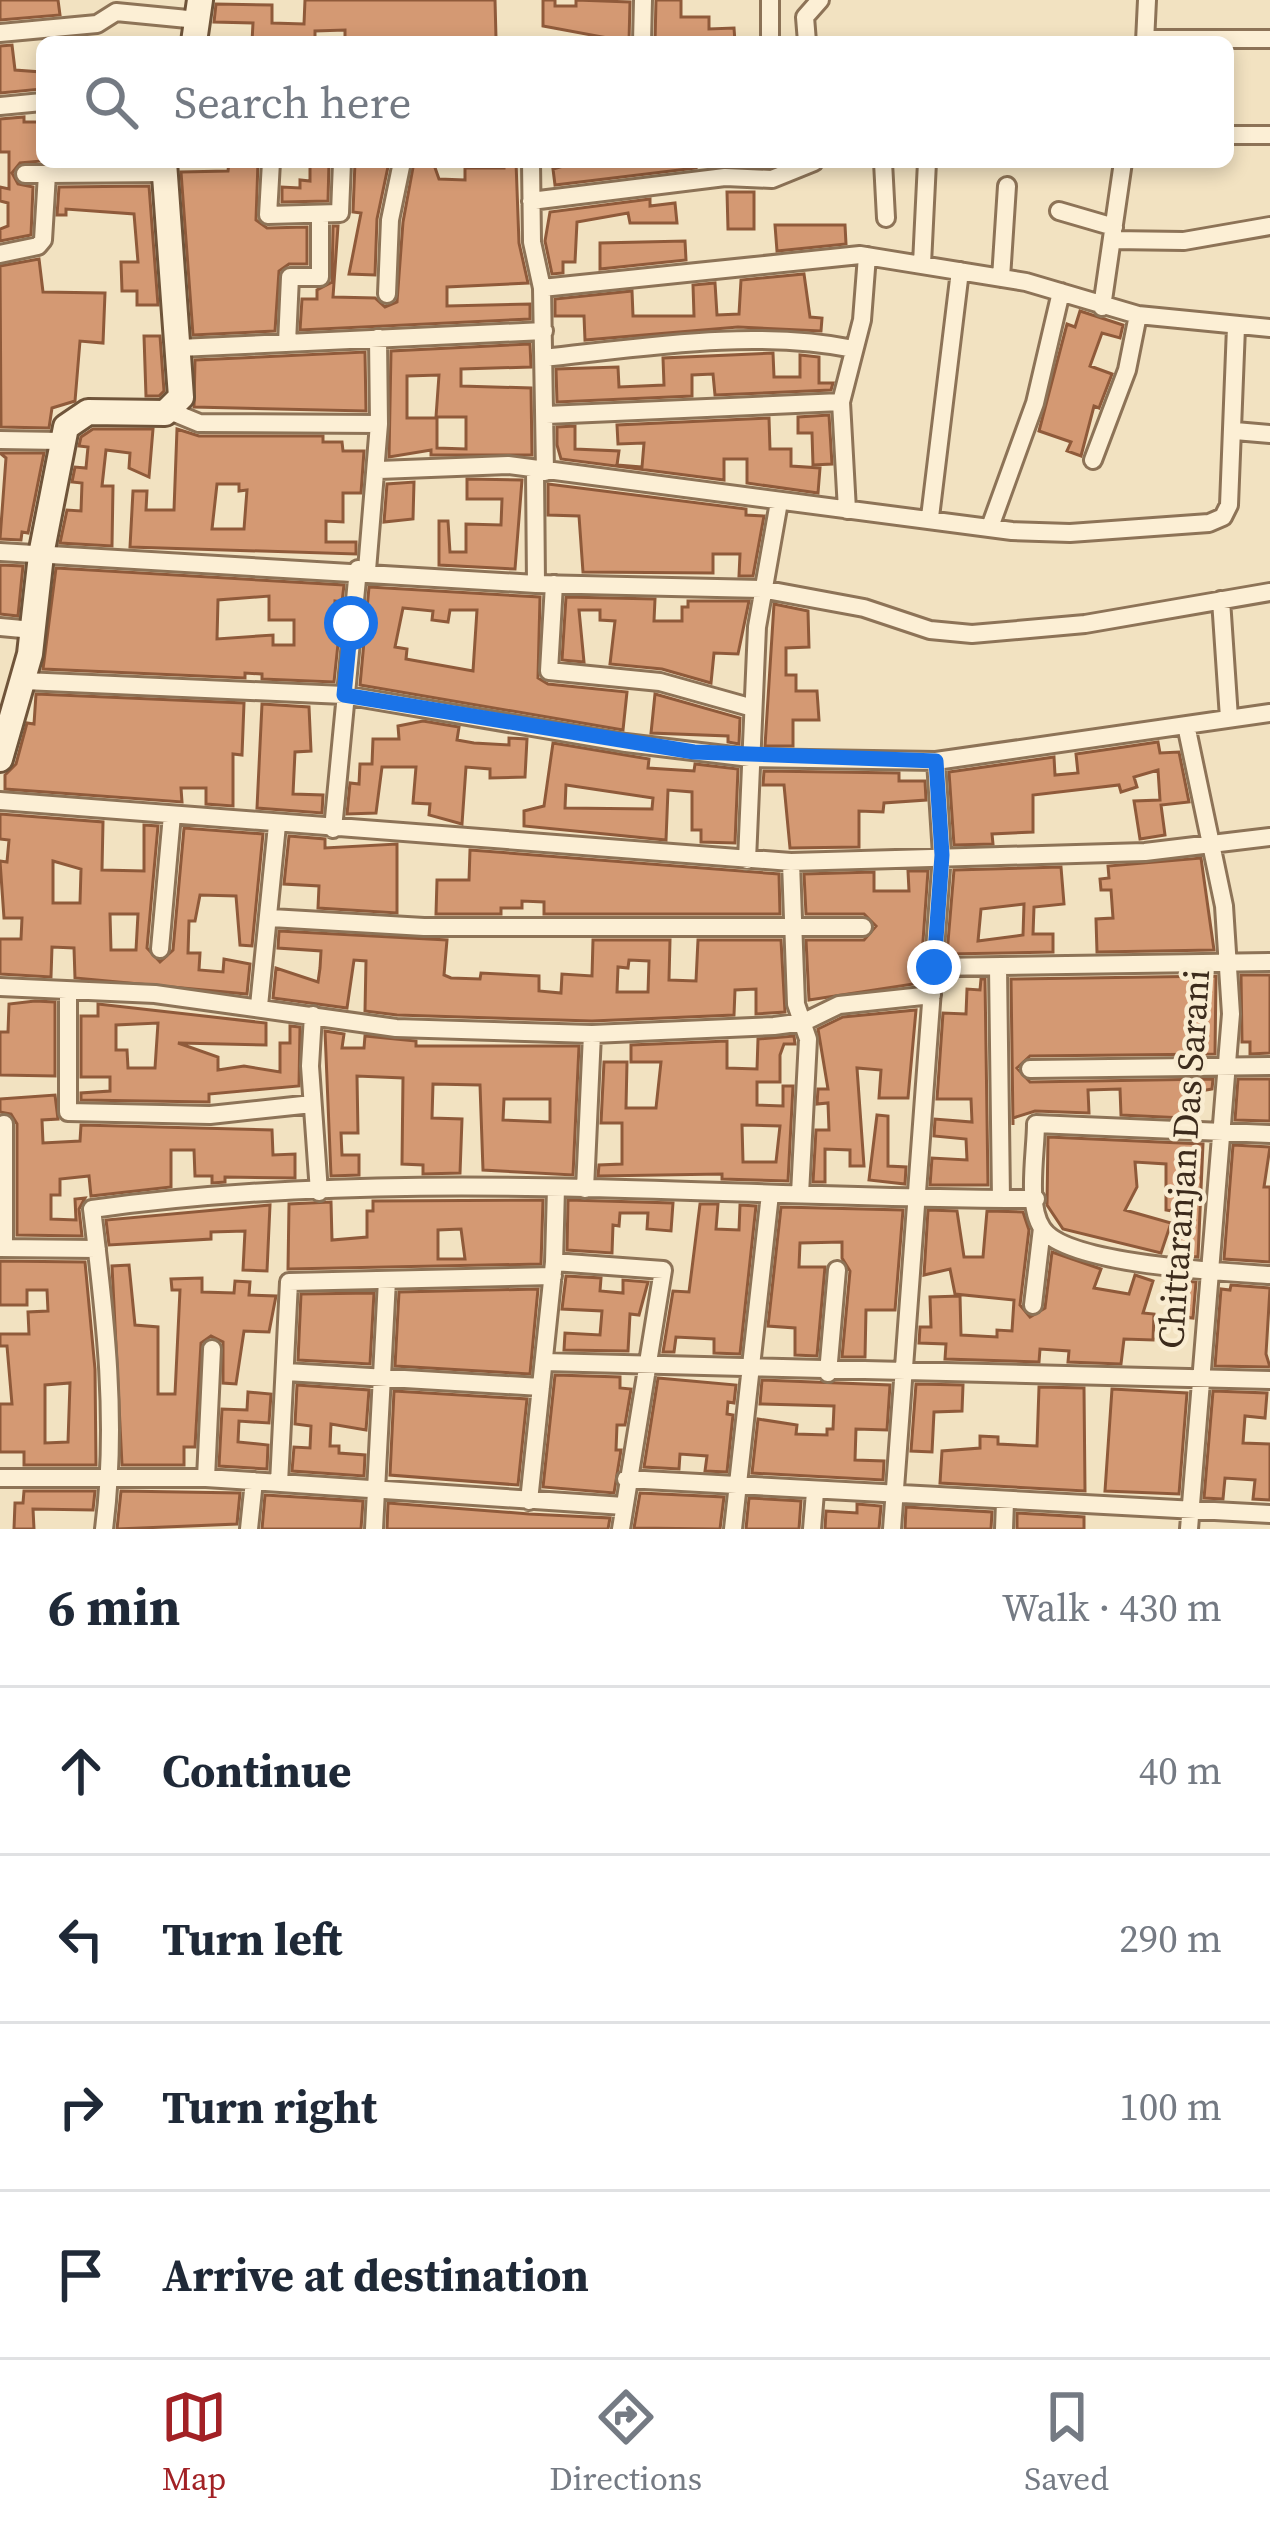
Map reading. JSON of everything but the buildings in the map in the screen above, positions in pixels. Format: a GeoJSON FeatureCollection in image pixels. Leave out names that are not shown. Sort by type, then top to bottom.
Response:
{"type":"FeatureCollection","features":[{"type":"Feature","properties":{"kind":"street"},"geometry":{"type":"LineString","coordinates":[[642,36],[643,0]]}},
{"type":"Feature","properties":{"kind":"street"},"geometry":{"type":"LineString","coordinates":[[770,0],[770,36]]}},
{"type":"Feature","properties":{"kind":"street"},"geometry":{"type":"LineString","coordinates":[[807,36],[806,16],[820,0]]}},
{"type":"Feature","properties":{"kind":"street"},"geometry":{"type":"LineString","coordinates":[[1145,36],[1148,0]]}},
{"type":"Feature","properties":{"kind":"street"},"geometry":{"type":"LineString","coordinates":[[0,33],[97,24],[116,13],[197,21]]}},
{"type":"Feature","properties":{"kind":"street"},"geometry":{"type":"LineString","coordinates":[[1234,40],[1270,40]]}},
{"type":"Feature","properties":{"kind":"street"},"geometry":{"type":"LineString","coordinates":[[0,106],[36,103]]}},
{"type":"Feature","properties":{"kind":"street"},"geometry":{"type":"LineString","coordinates":[[1234,135],[1270,135]]}},
{"type":"Feature","properties":{"kind":"street"},"geometry":{"type":"LineString","coordinates":[[25,175],[147,168]]}},
{"type":"Feature","properties":{"kind":"street"},"geometry":{"type":"LineString","coordinates":[[164,168],[181,397],[170,411]]}},
{"type":"Feature","properties":{"kind":"street"},"geometry":{"type":"LineString","coordinates":[[271,168],[268,214],[320,216],[340,213],[342,168]]}},
{"type":"Feature","properties":{"kind":"street"},"geometry":{"type":"LineString","coordinates":[[388,294],[390,220],[401,168]]}},
{"type":"Feature","properties":{"kind":"street"},"geometry":{"type":"LineString","coordinates":[[531,168],[532,242],[542,288],[544,331],[546,415],[540,472],[549,671],[659,682],[753,708]]}},
{"type":"Feature","properties":{"kind":"street"},"geometry":{"type":"LineString","coordinates":[[531,201],[725,177],[772,179],[799,168]]}},
{"type":"Feature","properties":{"kind":"street"},"geometry":{"type":"LineString","coordinates":[[883,168],[886,218]]}},
{"type":"Feature","properties":{"kind":"street"},"geometry":{"type":"LineString","coordinates":[[922,264],[927,168]]}},
{"type":"Feature","properties":{"kind":"street"},"geometry":{"type":"LineString","coordinates":[[1102,307],[1123,168]]}},
{"type":"Feature","properties":{"kind":"street"},"geometry":{"type":"LineString","coordinates":[[0,254],[38,246],[43,240],[47,174]]}},
{"type":"Feature","properties":{"kind":"street"},"geometry":{"type":"LineString","coordinates":[[1001,278],[1007,186]]}},
{"type":"Feature","properties":{"kind":"street"},"geometry":{"type":"LineString","coordinates":[[1059,211],[1113,234],[1184,241],[1270,226]]}},
{"type":"Feature","properties":{"kind":"street"},"geometry":{"type":"LineString","coordinates":[[287,343],[290,277],[320,278],[320,216]]}},
{"type":"Feature","properties":{"kind":"street"},"geometry":{"type":"LineString","coordinates":[[542,288],[867,256],[1001,278],[1138,315],[1270,328]]}},
{"type":"Feature","properties":{"kind":"street"},"geometry":{"type":"LineString","coordinates":[[848,510],[841,402],[862,320],[867,256]]}},
{"type":"Feature","properties":{"kind":"street"},"geometry":{"type":"LineString","coordinates":[[930,518],[960,271]]}},
{"type":"Feature","properties":{"kind":"street"},"geometry":{"type":"LineString","coordinates":[[990,527],[1035,403],[1061,292]]}},
{"type":"Feature","properties":{"kind":"street"},"geometry":{"type":"LineString","coordinates":[[1093,460],[1127,370],[1138,315]]}},
{"type":"Feature","properties":{"kind":"street"},"geometry":{"type":"LineString","coordinates":[[379,470],[488,464],[1070,533],[1214,522],[1229,505],[1236,327]]}},
{"type":"Feature","properties":{"kind":"street"},"geometry":{"type":"LineString","coordinates":[[178,349],[544,331]]}},
{"type":"Feature","properties":{"kind":"street"},"geometry":{"type":"LineString","coordinates":[[333,829],[344,695],[372,481],[379,470],[378,338]]}},
{"type":"Feature","properties":{"kind":"street"},"geometry":{"type":"LineString","coordinates":[[544,358],[717,342],[801,342],[854,349]]}},
{"type":"Feature","properties":{"kind":"street"},"geometry":{"type":"LineString","coordinates":[[546,415],[841,402]]}},
{"type":"Feature","properties":{"kind":"street"},"geometry":{"type":"LineString","coordinates":[[2,746],[24,681],[61,441],[70,422],[88,412],[170,411],[199,423],[379,424]]}},
{"type":"Feature","properties":{"kind":"street"},"geometry":{"type":"LineString","coordinates":[[1235,431],[1270,434]]}},
{"type":"Feature","properties":{"kind":"street"},"geometry":{"type":"LineString","coordinates":[[0,440],[61,441]]}},
{"type":"Feature","properties":{"kind":"street"},"geometry":{"type":"LineString","coordinates":[[747,860],[762,589],[779,502]]}},
{"type":"Feature","properties":{"kind":"street"},"geometry":{"type":"LineString","coordinates":[[0,552],[363,569],[545,584],[762,589],[864,608],[930,630],[972,634],[1084,624],[1270,592]]}},
{"type":"Feature","properties":{"kind":"street"},"geometry":{"type":"LineString","coordinates":[[1221,600],[1229,718]]}},
{"type":"Feature","properties":{"kind":"street"},"geometry":{"type":"LineString","coordinates":[[0,626],[33,630]]}},
{"type":"Feature","properties":{"kind":"street"},"geometry":{"type":"LineString","coordinates":[[24,681],[344,695],[626,743],[750,758],[936,761],[1270,713]]}},
{"type":"Feature","properties":{"kind":"street","name":"Chittaranjan Das Sarani"},"geometry":{"type":"LineString","coordinates":[[1186,724],[1213,845],[1231,962],[1230,1065],[1189,1529]]}},
{"type":"Feature","properties":{"kind":"street"},"geometry":{"type":"LineString","coordinates":[[892,1529],[942,855],[936,761]]}},
{"type":"Feature","properties":{"kind":"street"},"geometry":{"type":"LineString","coordinates":[[0,801],[791,862],[1145,852],[1270,837]]}},
{"type":"Feature","properties":{"kind":"street"},"geometry":{"type":"LineString","coordinates":[[160,949],[172,815]]}},
{"type":"Feature","properties":{"kind":"street"},"geometry":{"type":"LineString","coordinates":[[259,1006],[277,825]]}},
{"type":"Feature","properties":{"kind":"street"},"geometry":{"type":"LineString","coordinates":[[791,862],[796,1004],[804,1022],[808,1058],[800,1194]]}},
{"type":"Feature","properties":{"kind":"street"},"geometry":{"type":"LineString","coordinates":[[271,917],[424,927],[863,928]]}},
{"type":"Feature","properties":{"kind":"street"},"geometry":{"type":"LineString","coordinates":[[934,967],[1270,962]]}},
{"type":"Feature","properties":{"kind":"street"},"geometry":{"type":"LineString","coordinates":[[998,967],[1001,1199]]}},
{"type":"Feature","properties":{"kind":"street"},"geometry":{"type":"LineString","coordinates":[[0,987],[259,1006],[396,1028],[592,1034],[678,1034],[804,1022],[839,1005],[932,995]]}},
{"type":"Feature","properties":{"kind":"street"},"geometry":{"type":"LineString","coordinates":[[68,992],[68,1112],[210,1115],[313,1104]]}},
{"type":"Feature","properties":{"kind":"street"},"geometry":{"type":"LineString","coordinates":[[313,1015],[320,1192]]}},
{"type":"Feature","properties":{"kind":"street"},"geometry":{"type":"LineString","coordinates":[[585,1189],[592,1034]]}},
{"type":"Feature","properties":{"kind":"street"},"geometry":{"type":"LineString","coordinates":[[1030,1069],[1270,1066]]}},
{"type":"Feature","properties":{"kind":"street"},"geometry":{"type":"LineString","coordinates":[[4,1124],[2,1248],[97,1249]]}},
{"type":"Feature","properties":{"kind":"street"},"geometry":{"type":"LineString","coordinates":[[1033,1305],[1042,1228],[1036,1199],[1036,1124],[1270,1135]]}},
{"type":"Feature","properties":{"kind":"street"},"geometry":{"type":"LineString","coordinates":[[104,1529],[111,1476],[106,1302],[92,1209],[219,1195],[556,1188],[1036,1199]]}},
{"type":"Feature","properties":{"kind":"street"},"geometry":{"type":"LineString","coordinates":[[529,1502],[554,1269],[556,1188]]}},
{"type":"Feature","properties":{"kind":"street"},"geometry":{"type":"LineString","coordinates":[[733,1529],[770,1194]]}},
{"type":"Feature","properties":{"kind":"street"},"geometry":{"type":"LineString","coordinates":[[1042,1228],[1055,1238],[1137,1265],[1270,1275]]}},
{"type":"Feature","properties":{"kind":"street"},"geometry":{"type":"LineString","coordinates":[[279,1483],[289,1282],[554,1269],[663,1270],[621,1529]]}},
{"type":"Feature","properties":{"kind":"street"},"geometry":{"type":"LineString","coordinates":[[828,1372],[837,1270]]}},
{"type":"Feature","properties":{"kind":"street"},"geometry":{"type":"LineString","coordinates":[[374,1529],[387,1280]]}},
{"type":"Feature","properties":{"kind":"street"},"geometry":{"type":"LineString","coordinates":[[206,1478],[212,1349]]}},
{"type":"Feature","properties":{"kind":"street"},"geometry":{"type":"LineString","coordinates":[[544,1362],[754,1371],[1270,1380]]}},
{"type":"Feature","properties":{"kind":"street"},"geometry":{"type":"LineString","coordinates":[[286,1372],[541,1387]]}},
{"type":"Feature","properties":{"kind":"street"},"geometry":{"type":"LineString","coordinates":[[0,1478],[206,1478],[624,1507]]}},
{"type":"Feature","properties":{"kind":"street"},"geometry":{"type":"LineString","coordinates":[[626,1479],[1270,1514]]}},
{"type":"Feature","properties":{"kind":"street"},"geometry":{"type":"LineString","coordinates":[[249,1529],[254,1481]]}},
{"type":"Feature","properties":{"kind":"street"},"geometry":{"type":"LineString","coordinates":[[812,1529],[815,1492]]}},
{"type":"Feature","properties":{"kind":"street"},"geometry":{"type":"LineString","coordinates":[[1004,1529],[1005,1502]]}},
{"type":"Feature","properties":{"kind":"street"},"geometry":{"type":"LineString","coordinates":[[1129,1529],[1131,1507]]}},
{"type":"Feature","properties":{"kind":"route"},"geometry":{"type":"LineString","coordinates":[[351,623],[344,695],[694,752],[750,758],[936,761],[942,855],[934,967]]}}]}
